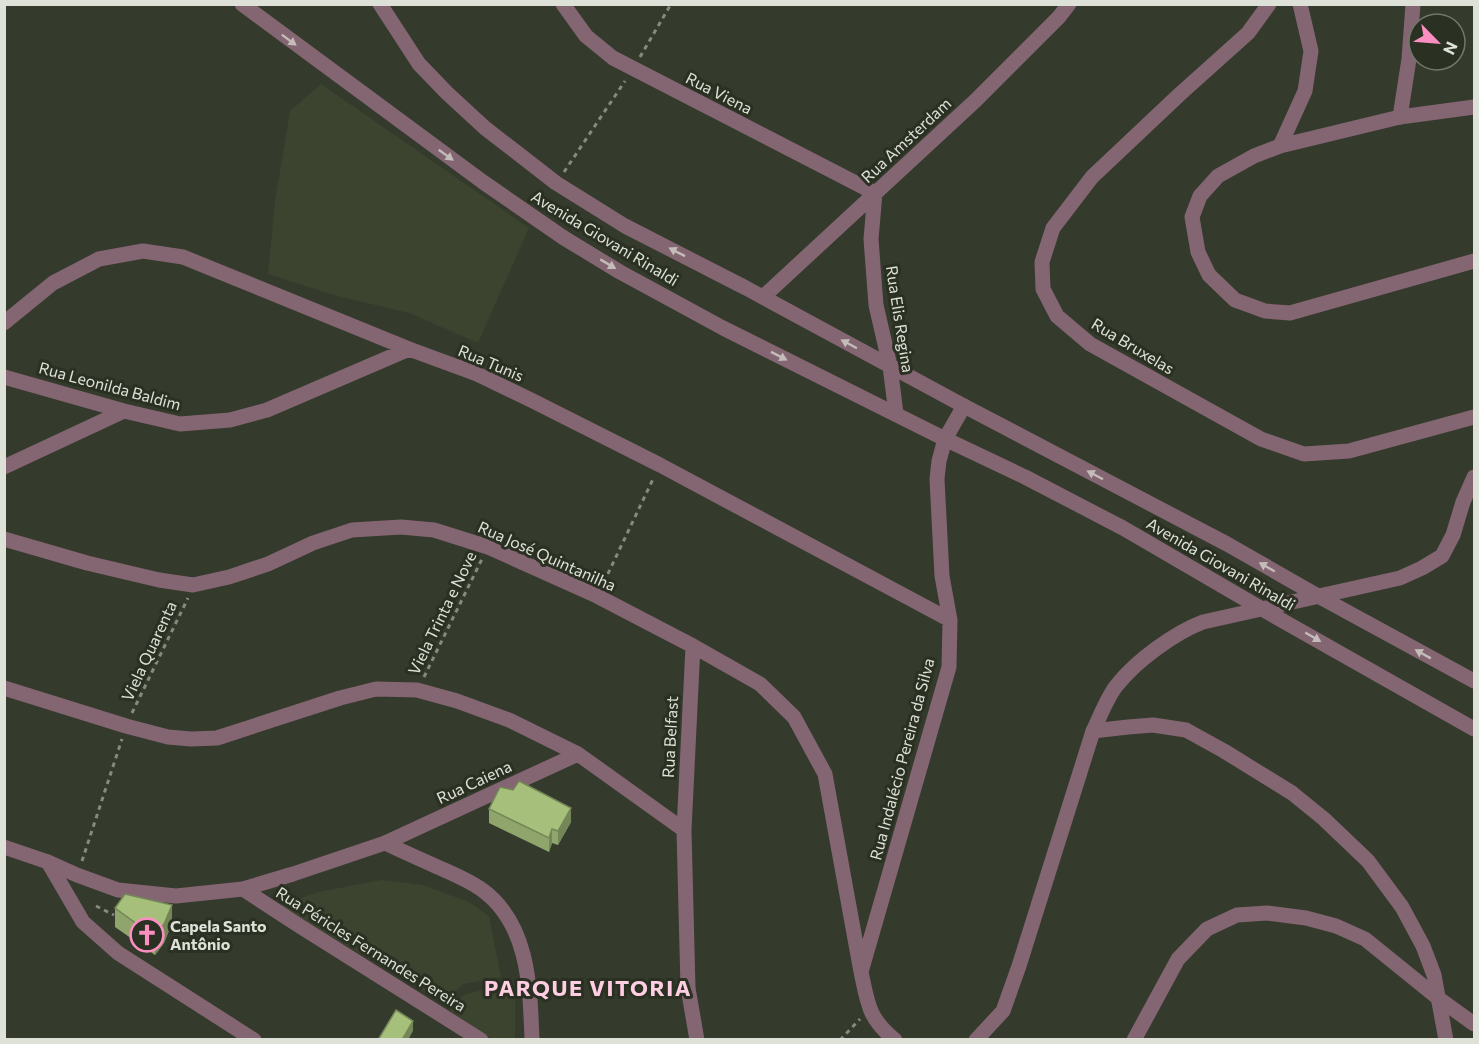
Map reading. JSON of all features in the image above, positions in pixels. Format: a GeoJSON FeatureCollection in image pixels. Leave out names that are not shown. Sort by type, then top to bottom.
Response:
{"type":"FeatureCollection","features":[{"type":"Feature","properties":{"kind":"street","name":"Avenida Giovani Rinaldi"},"geometry":{"type":"LineString","coordinates":[[242,4],[483,182],[564,238],[620,272],[723,328],[1113,523],[1474,729]]}},
{"type":"Feature","properties":{"kind":"street","name":"Avenida Giovani Rinaldi"},"geometry":{"type":"LineString","coordinates":[[380,4],[420,64],[485,128],[556,183],[625,226],[1227,544],[1474,681]]}},
{"type":"Feature","properties":{"kind":"street","name":"Rua Viena"},"geometry":{"type":"LineString","coordinates":[[563,4],[586,36],[613,58],[875,193]]}},
{"type":"Feature","properties":{"kind":"street","name":"Rua Amsterdam"},"geometry":{"type":"LineString","coordinates":[[763,297],[975,101],[1059,17],[1069,4]]}},
{"type":"Feature","properties":{"kind":"street","name":"Rua Bruxelas"},"geometry":{"type":"LineString","coordinates":[[1269,4],[1248,33],[1092,177],[1053,228],[1042,262],[1042,289],[1058,316],[1090,344],[1261,439],[1304,454],[1349,451],[1474,417]]}},
{"type":"Feature","properties":{"kind":"street"},"geometry":{"type":"LineString","coordinates":[[1280,146],[1305,91],[1311,51],[1300,4]]}},
{"type":"Feature","properties":{"kind":"street"},"geometry":{"type":"LineString","coordinates":[[1400,117],[1409,59],[1413,4]]}},
{"type":"Feature","properties":{"kind":"street"},"geometry":{"type":"LineString","coordinates":[[1474,107],[1400,117],[1280,146],[1254,156],[1218,176],[1200,196],[1192,217],[1198,252],[1209,275],[1235,300],[1264,311],[1290,313],[1474,261]]}},
{"type":"Feature","properties":{"kind":"street","name":"Rua Elis Regina"},"geometry":{"type":"LineString","coordinates":[[875,193],[870,238],[876,305],[890,366],[896,414]]}},
{"type":"Feature","properties":{"kind":"street","name":"Rua Tunis"},"geometry":{"type":"LineString","coordinates":[[4,323],[53,283],[99,259],[143,251],[183,257],[409,349],[477,374],[660,465],[950,620]]}},
{"type":"Feature","properties":{"kind":"street","name":"Rua Leonilda Baldim"},"geometry":{"type":"LineString","coordinates":[[4,376],[124,411],[180,424],[230,420],[267,410],[409,349]]}},
{"type":"Feature","properties":{"kind":"street"},"geometry":{"type":"LineString","coordinates":[[945,439],[964,406]]}},
{"type":"Feature","properties":{"kind":"street"},"geometry":{"type":"LineString","coordinates":[[4,467],[124,411]]}},
{"type":"Feature","properties":{"kind":"street","name":"Rua Indalécio Pereira da Silva"},"geometry":{"type":"LineString","coordinates":[[896,1040],[883,1030],[869,1009],[861,972],[949,667],[950,620],[942,576],[937,479],[945,439]]}},
{"type":"Feature","properties":{"kind":"street"},"geometry":{"type":"LineString","coordinates":[[976,1040],[1004,1011],[1093,731],[1115,687],[1138,663],[1187,628],[1203,622],[1400,579],[1422,568],[1442,556],[1453,535],[1463,502],[1474,477]]}},
{"type":"Feature","properties":{"kind":"street","name":"Rua José Quintanilha"},"geometry":{"type":"LineString","coordinates":[[4,539],[87,563],[194,585],[229,577],[268,564],[314,543],[352,530],[401,527],[434,530],[488,547],[597,596],[760,684],[794,717],[825,774],[861,972]]}},
{"type":"Feature","properties":{"kind":"street"},"geometry":{"type":"LineString","coordinates":[[1235,615],[1238,608],[1236,593]]}},
{"type":"Feature","properties":{"kind":"street","name":"Rua Belfast"},"geometry":{"type":"LineString","coordinates":[[693,646],[684,830],[688,988],[697,1040]]}},
{"type":"Feature","properties":{"kind":"street"},"geometry":{"type":"LineString","coordinates":[[4,688],[126,726],[191,739],[217,738],[340,698],[376,689],[417,690],[457,701],[509,720],[578,754],[684,830]]}},
{"type":"Feature","properties":{"kind":"street"},"geometry":{"type":"LineString","coordinates":[[1093,731],[1153,725],[1185,730],[1292,793],[1324,819],[1368,861],[1402,908],[1423,946],[1434,975],[1446,1040]]}},
{"type":"Feature","properties":{"kind":"street","name":"Rua Caiena"},"geometry":{"type":"LineString","coordinates":[[4,847],[118,890],[176,896],[243,889],[385,843],[578,754]]}},
{"type":"Feature","properties":{"kind":"street"},"geometry":{"type":"LineString","coordinates":[[385,843],[481,889],[507,916],[515,928],[529,978],[532,1040]]}},
{"type":"Feature","properties":{"kind":"street"},"geometry":{"type":"LineString","coordinates":[[48,862],[83,922],[118,952],[255,1040]]}},
{"type":"Feature","properties":{"kind":"street","name":"Rua Péricles Fernandes Pereira"},"geometry":{"type":"LineString","coordinates":[[243,889],[481,1040]]}},
{"type":"Feature","properties":{"kind":"street"},"geometry":{"type":"LineString","coordinates":[[1134,1040],[1178,959],[1207,929],[1237,915],[1267,913],[1306,918],[1336,926],[1365,939],[1474,1024]]}},
{"type":"Feature","properties":{"kind":"path"},"geometry":{"type":"LineString","coordinates":[[556,183],[633,68],[671,4]]}},
{"type":"Feature","properties":{"kind":"path"},"geometry":{"type":"LineString","coordinates":[[597,596],[660,465]]}},
{"type":"Feature","properties":{"kind":"path","name":"Viela Trinta e Nove"},"geometry":{"type":"LineString","coordinates":[[417,690],[488,547]]}},
{"type":"Feature","properties":{"kind":"path","name":"Viela Quarenta"},"geometry":{"type":"LineString","coordinates":[[77,874],[126,726],[194,585]]}},
{"type":"Feature","properties":{"kind":"path"},"geometry":{"type":"LineString","coordinates":[[96,906],[114,915]]}},
{"type":"Feature","properties":{"kind":"path"},"geometry":{"type":"LineString","coordinates":[[840,1040],[869,1009]]}},
{"type":"Feature","properties":{"kind":"shaded area"},"geometry":{"type":"Polygon","coordinates":[[[321,84],[529,228],[478,343],[409,313],[337,296],[268,274],[275,202],[290,111],[321,84]]]}},
{"type":"Feature","properties":{"kind":"shaded area"},"geometry":{"type":"Polygon","coordinates":[[[381,880],[423,885],[469,902],[489,916],[501,977],[464,984],[443,1002],[279,906],[318,892],[381,880]]]}},
{"type":"Feature","properties":{"kind":"shaded area"},"geometry":{"type":"Polygon","coordinates":[[[515,983],[515,1039],[492,1039],[449,1010],[462,996],[515,983]]]}},
{"type":"Feature","properties":{"kind":"building"},"geometry":{"type":"Polygon","coordinates":[[[519,781],[571,808],[558,831],[552,829],[549,838],[489,809],[500,787],[513,790],[519,781]]]}},
{"type":"Feature","properties":{"kind":"building"},"geometry":{"type":"Polygon","coordinates":[[[125,894],[172,905],[164,924],[155,937],[115,908],[125,894]]]}},
{"type":"Feature","properties":{"kind":"building"},"geometry":{"type":"Polygon","coordinates":[[[396,1010],[413,1021],[402,1040],[378,1040],[396,1010]]]}},
{"type":"Feature","properties":{"kind":"place","name":"Capela Santo Antônio"},"geometry":{"type":"Point","coordinates":[147,935]}},
{"type":"Feature","properties":{"kind":"district","name":"PARQUE VITORIA"},"geometry":{"type":"Point","coordinates":[588,988]}}]}
